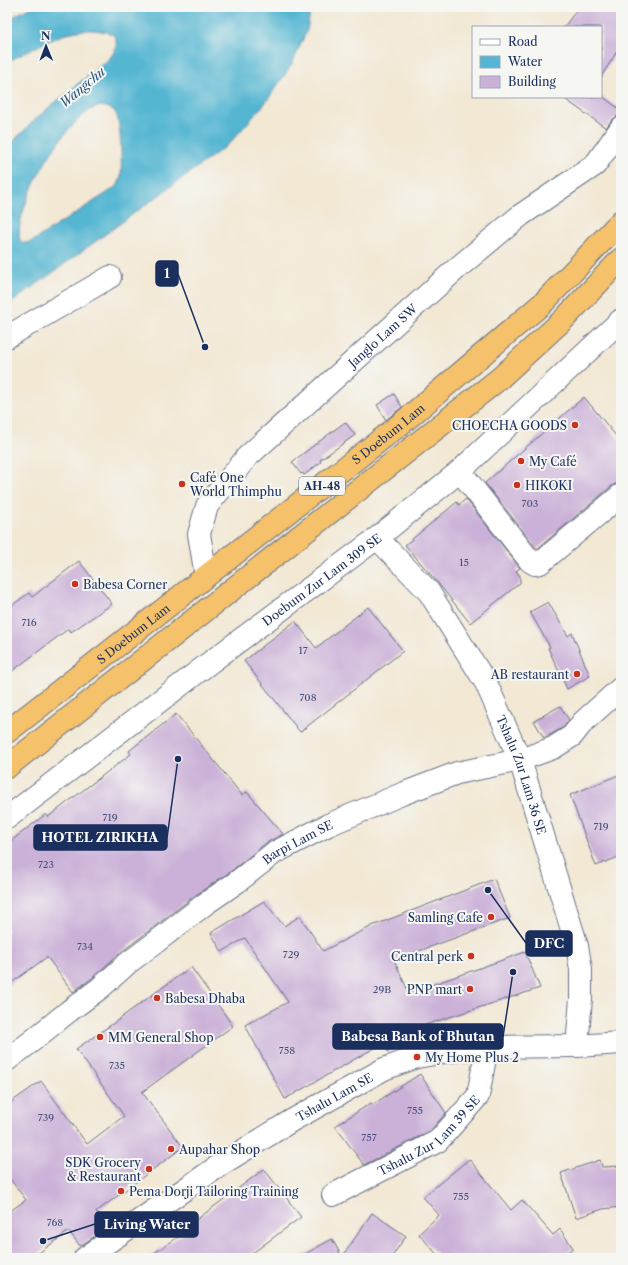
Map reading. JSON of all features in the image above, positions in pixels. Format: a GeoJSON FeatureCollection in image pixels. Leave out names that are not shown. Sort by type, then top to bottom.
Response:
{"type":"FeatureCollection","features":[{"type":"Feature","properties":{"kind":"highway","name":"S Doebum Lam"},"geometry":{"type":"LineString","coordinates":[[7,732],[402,423],[543,303],[621,221]]}},
{"type":"Feature","properties":{"kind":"highway","name":"S Doebum Lam"},"geometry":{"type":"LineString","coordinates":[[7,767],[498,379],[564,319],[621,259]]}},
{"type":"Feature","properties":{"kind":"street","name":"Janglo Lam SW"},"geometry":{"type":"LineString","coordinates":[[206,576],[200,534],[207,506],[247,457],[455,270],[521,215],[594,165],[621,128]]}},
{"type":"Feature","properties":{"kind":"street"},"geometry":{"type":"LineString","coordinates":[[7,337],[110,277]]}},
{"type":"Feature","properties":{"kind":"street","name":"Doebum Zur Lam 309 SE"},"geometry":{"type":"LineString","coordinates":[[7,818],[208,664],[377,538],[460,471],[621,320]]}},
{"type":"Feature","properties":{"kind":"street"},"geometry":{"type":"LineString","coordinates":[[460,471],[530,561],[535,564],[540,563],[621,496]]}},
{"type":"Feature","properties":{"kind":"street","name":"Tshalu Zur Lam 36 SE"},"geometry":{"type":"LineString","coordinates":[[377,538],[429,592],[486,683],[520,760],[577,946],[581,969],[581,999],[577,1046]]}},
{"type":"Feature","properties":{"kind":"street","name":"Barpi Lam SE"},"geometry":{"type":"LineString","coordinates":[[7,1060],[100,988],[128,962],[274,853],[328,825],[457,773],[520,760],[553,748],[572,736],[583,722],[621,688]]}},
{"type":"Feature","properties":{"kind":"street","name":"Tshalu Lam SE"},"geometry":{"type":"LineString","coordinates":[[85,1258],[220,1165],[291,1121],[384,1069],[417,1057],[451,1051],[487,1047],[577,1046],[621,1042]]}},
{"type":"Feature","properties":{"kind":"street","name":"Tshalu Zur Lam 39 SE"},"geometry":{"type":"LineString","coordinates":[[332,1195],[438,1141],[478,1096],[487,1047]]}},
{"type":"Feature","properties":{"kind":"water","name":"Wangchu"},"geometry":{"type":"Polygon","coordinates":[[[31,7],[311,7],[307,30],[292,64],[266,102],[229,144],[7,306],[7,149],[43,113],[109,59],[113,54],[116,42],[115,36],[105,32],[94,30],[77,31],[56,38],[7,62],[7,20],[31,7]],[[101,106],[88,112],[73,124],[45,163],[33,185],[25,207],[20,226],[20,241],[24,243],[31,242],[118,185],[121,177],[121,143],[119,123],[114,111],[101,106]]]}},
{"type":"Feature","properties":{"kind":"building"},"geometry":{"type":"Polygon","coordinates":[[[579,7],[621,7],[621,45],[602,75],[602,26],[565,26],[579,7]]]}},
{"type":"Feature","properties":{"kind":"building"},"geometry":{"type":"Polygon","coordinates":[[[603,97],[621,110],[606,128],[563,98],[603,97]]]}},
{"type":"Feature","properties":{"kind":"building"},"geometry":{"type":"Polygon","coordinates":[[[394,394],[402,407],[386,420],[377,405],[394,394]]]}},
{"type":"Feature","properties":{"kind":"building"},"geometry":{"type":"Polygon","coordinates":[[[584,397],[621,442],[621,482],[613,485],[537,549],[485,483],[584,397]]]}},
{"type":"Feature","properties":{"kind":"building"},"geometry":{"type":"Polygon","coordinates":[[[345,422],[355,435],[320,460],[321,462],[304,475],[302,473],[301,474],[292,462],[345,422]]]}},
{"type":"Feature","properties":{"kind":"building"},"geometry":{"type":"Polygon","coordinates":[[[466,499],[520,568],[516,571],[520,576],[520,583],[470,623],[405,545],[457,502],[459,505],[466,499]]]}},
{"type":"Feature","properties":{"kind":"building"},"geometry":{"type":"Polygon","coordinates":[[[79,561],[112,604],[71,632],[68,629],[7,675],[7,609],[29,593],[32,597],[79,561]]]}},
{"type":"Feature","properties":{"kind":"building"},"geometry":{"type":"Polygon","coordinates":[[[548,602],[568,636],[572,633],[590,676],[567,689],[548,648],[550,647],[530,612],[548,602]]]}},
{"type":"Feature","properties":{"kind":"building"},"geometry":{"type":"Polygon","coordinates":[[[368,607],[403,651],[300,732],[244,661],[295,621],[316,648],[368,607]]]}},
{"type":"Feature","properties":{"kind":"building"},"geometry":{"type":"Polygon","coordinates":[[[560,706],[569,720],[564,727],[544,738],[534,721],[560,706]]]}},
{"type":"Feature","properties":{"kind":"building"},"geometry":{"type":"Polygon","coordinates":[[[176,714],[242,795],[247,792],[283,834],[266,843],[230,872],[197,894],[120,953],[92,978],[73,992],[47,957],[7,986],[7,844],[46,814],[48,817],[131,754],[129,751],[176,714]]]}},
{"type":"Feature","properties":{"kind":"building"},"geometry":{"type":"Polygon","coordinates":[[[621,774],[621,856],[596,866],[570,795],[621,774]]]}},
{"type":"Feature","properties":{"kind":"building"},"geometry":{"type":"Polygon","coordinates":[[[494,879],[510,918],[394,960],[409,993],[525,952],[540,988],[425,1025],[428,1032],[388,1052],[383,1043],[285,1099],[245,1025],[288,1002],[245,938],[222,952],[211,933],[264,901],[284,926],[300,916],[323,951],[372,926],[494,879]]]}},
{"type":"Feature","properties":{"kind":"building"},"geometry":{"type":"Polygon","coordinates":[[[191,967],[233,1026],[142,1092],[183,1147],[96,1212],[107,1228],[80,1246],[69,1231],[32,1258],[7,1258],[7,1213],[26,1200],[7,1175],[7,1105],[41,1081],[87,1144],[124,1116],[76,1049],[191,967]]]}},
{"type":"Feature","properties":{"kind":"building"},"geometry":{"type":"Polygon","coordinates":[[[420,1074],[446,1113],[430,1131],[364,1165],[335,1126],[371,1103],[372,1105],[420,1074]]]}},
{"type":"Feature","properties":{"kind":"building"},"geometry":{"type":"Polygon","coordinates":[[[469,1159],[511,1210],[522,1200],[553,1235],[560,1229],[573,1248],[559,1258],[440,1258],[419,1234],[439,1215],[423,1197],[469,1159]]]}},
{"type":"Feature","properties":{"kind":"building"},"geometry":{"type":"Polygon","coordinates":[[[600,1160],[602,1167],[621,1166],[621,1207],[603,1209],[576,1218],[561,1173],[600,1160]]]}},
{"type":"Feature","properties":{"kind":"building"},"geometry":{"type":"Polygon","coordinates":[[[264,1169],[301,1217],[246,1258],[147,1258],[190,1229],[188,1226],[264,1169]]]}},
{"type":"Feature","properties":{"kind":"building"},"geometry":{"type":"Polygon","coordinates":[[[372,1213],[406,1236],[391,1258],[298,1258],[332,1239],[342,1257],[372,1213]]]}},
{"type":"Feature","properties":{"kind":"place","name":"1"},"geometry":{"type":"Point","coordinates":[205,347]}},
{"type":"Feature","properties":{"kind":"place","name":"CHOECHA GOODS"},"geometry":{"type":"Point","coordinates":[575,425]}},
{"type":"Feature","properties":{"kind":"place","name":"My Café"},"geometry":{"type":"Point","coordinates":[521,461]}},
{"type":"Feature","properties":{"kind":"place","name":"Café One World Thimphu"},"geometry":{"type":"Point","coordinates":[182,484]}},
{"type":"Feature","properties":{"kind":"place","name":"HIKOKI"},"geometry":{"type":"Point","coordinates":[517,485]}},
{"type":"Feature","properties":{"kind":"place","name":"Babesa Corner"},"geometry":{"type":"Point","coordinates":[75,584]}},
{"type":"Feature","properties":{"kind":"place","name":"AB restaurant"},"geometry":{"type":"Point","coordinates":[577,674]}},
{"type":"Feature","properties":{"kind":"place","name":"HOTEL ZIRIKHA"},"geometry":{"type":"Point","coordinates":[178,759]}},
{"type":"Feature","properties":{"kind":"place","name":"DFC"},"geometry":{"type":"Point","coordinates":[488,890]}},
{"type":"Feature","properties":{"kind":"place","name":"Samling Cafe"},"geometry":{"type":"Point","coordinates":[491,917]}},
{"type":"Feature","properties":{"kind":"place","name":"Central perk"},"geometry":{"type":"Point","coordinates":[471,956]}},
{"type":"Feature","properties":{"kind":"place","name":"Babesa Bank of Bhutan"},"geometry":{"type":"Point","coordinates":[513,972]}},
{"type":"Feature","properties":{"kind":"place","name":"PNP mart"},"geometry":{"type":"Point","coordinates":[470,989]}},
{"type":"Feature","properties":{"kind":"place","name":"Babesa Dhaba"},"geometry":{"type":"Point","coordinates":[157,998]}},
{"type":"Feature","properties":{"kind":"place","name":"MM General Shop"},"geometry":{"type":"Point","coordinates":[100,1037]}},
{"type":"Feature","properties":{"kind":"place","name":"My Home Plus 2"},"geometry":{"type":"Point","coordinates":[417,1057]}},
{"type":"Feature","properties":{"kind":"place","name":"Aupahar Shop"},"geometry":{"type":"Point","coordinates":[171,1149]}},
{"type":"Feature","properties":{"kind":"place","name":"SDK Grocery & Restaurant"},"geometry":{"type":"Point","coordinates":[149,1169]}},
{"type":"Feature","properties":{"kind":"place","name":"Pema Dorji Tailoring Training"},"geometry":{"type":"Point","coordinates":[121,1191]}},
{"type":"Feature","properties":{"kind":"place","name":"Living Water"},"geometry":{"type":"Point","coordinates":[43,1241]}}]}
